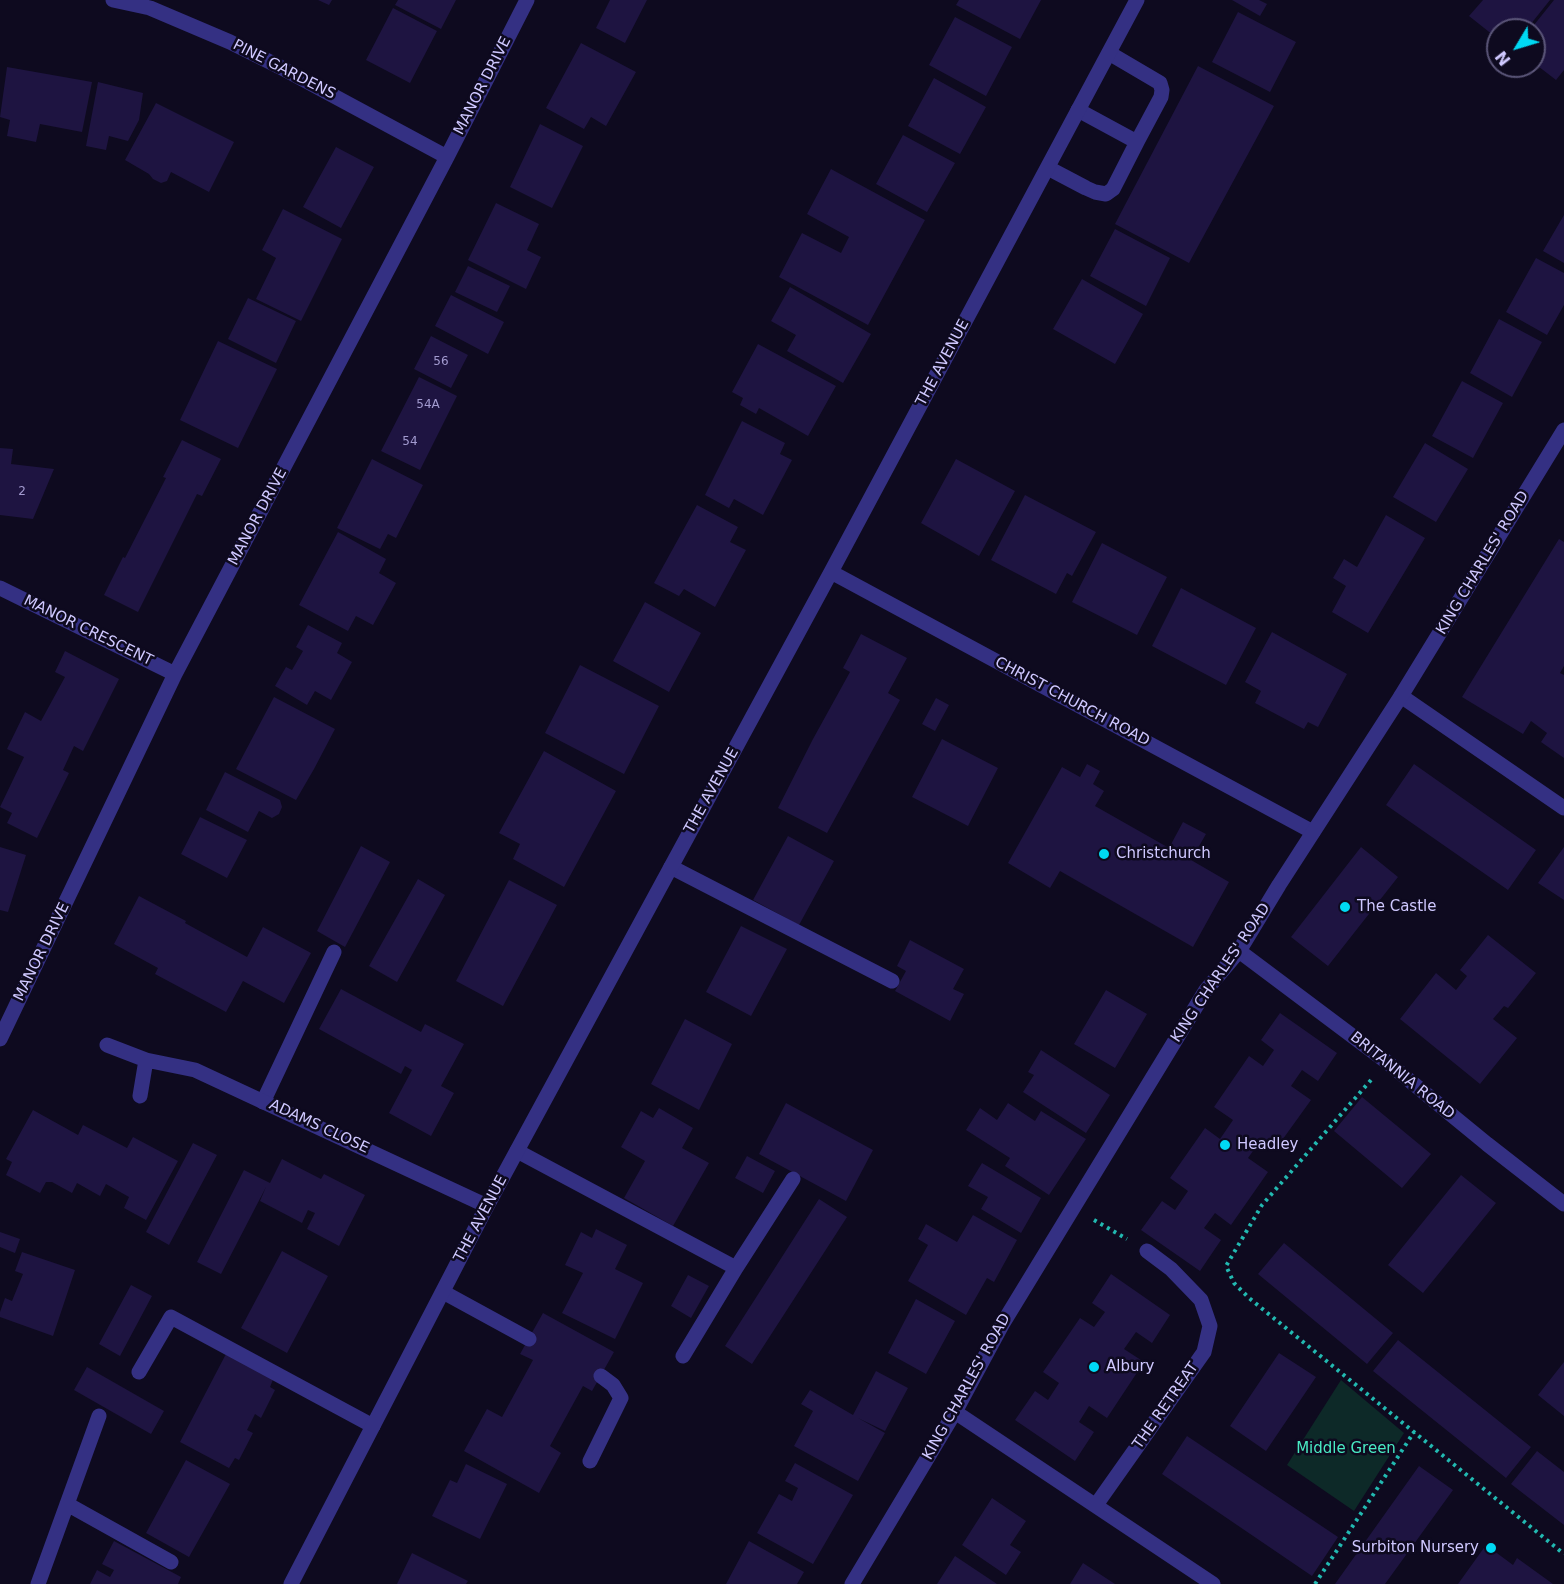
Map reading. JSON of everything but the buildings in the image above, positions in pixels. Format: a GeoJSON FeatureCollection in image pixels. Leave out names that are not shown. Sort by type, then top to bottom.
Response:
{"type":"FeatureCollection","features":[{"type":"Feature","properties":{"kind":"street","name":"PINE GARDENS"},"geometry":{"type":"LineString","coordinates":[[113,0],[150,8],[230,42],[447,157]]}},
{"type":"Feature","properties":{"kind":"street","name":"MANOR DRIVE"},"geometry":{"type":"LineString","coordinates":[[0,1039],[175,674],[527,0]]}},
{"type":"Feature","properties":{"kind":"street","name":"THE AVENUE"},"geometry":{"type":"LineString","coordinates":[[291,1584],[517,1151],[831,572],[1137,0]]}},
{"type":"Feature","properties":{"kind":"street"},"geometry":{"type":"LineString","coordinates":[[1048,168],[1086,188],[1106,194],[1113,189],[1161,97],[1162,90],[1160,83],[1109,53]]}},
{"type":"Feature","properties":{"kind":"street"},"geometry":{"type":"LineString","coordinates":[[1078,111],[1137,142]]}},
{"type":"Feature","properties":{"kind":"street","name":"KING CHARLES' ROAD"},"geometry":{"type":"LineString","coordinates":[[852,1584],[955,1412],[1003,1323],[1206,990],[1239,951],[1401,696],[1564,430]]}},
{"type":"Feature","properties":{"kind":"street","name":"CHRIST CHURCH ROAD"},"geometry":{"type":"LineString","coordinates":[[831,572],[1313,832]]}},
{"type":"Feature","properties":{"kind":"street","name":"MANOR CRESCENT"},"geometry":{"type":"LineString","coordinates":[[0,588],[175,674]]}},
{"type":"Feature","properties":{"kind":"street"},"geometry":{"type":"LineString","coordinates":[[1401,696],[1564,808]]}},
{"type":"Feature","properties":{"kind":"street"},"geometry":{"type":"LineString","coordinates":[[671,867],[892,981]]}},
{"type":"Feature","properties":{"kind":"street","name":"BRITANNIA ROAD"},"geometry":{"type":"LineString","coordinates":[[1239,951],[1387,1062],[1564,1204]]}},
{"type":"Feature","properties":{"kind":"street"},"geometry":{"type":"LineString","coordinates":[[263,1102],[334,952]]}},
{"type":"Feature","properties":{"kind":"street","name":"ADAMS CLOSE"},"geometry":{"type":"LineString","coordinates":[[106,1045],[146,1060],[195,1070],[488,1206]]}},
{"type":"Feature","properties":{"kind":"street"},"geometry":{"type":"LineString","coordinates":[[140,1096],[146,1060]]}},
{"type":"Feature","properties":{"kind":"street"},"geometry":{"type":"LineString","coordinates":[[517,1151],[736,1268]]}},
{"type":"Feature","properties":{"kind":"street"},"geometry":{"type":"LineString","coordinates":[[683,1356],[793,1179]]}},
{"type":"Feature","properties":{"kind":"street","name":"THE RETREAT"},"geometry":{"type":"LineString","coordinates":[[1096,1505],[1204,1352],[1210,1326],[1201,1300],[1171,1269],[1147,1251]]}},
{"type":"Feature","properties":{"kind":"street"},"geometry":{"type":"LineString","coordinates":[[443,1292],[529,1339]]}},
{"type":"Feature","properties":{"kind":"street"},"geometry":{"type":"LineString","coordinates":[[139,1372],[171,1317],[373,1426]]}},
{"type":"Feature","properties":{"kind":"street"},"geometry":{"type":"LineString","coordinates":[[590,1461],[621,1398],[612,1385],[601,1376]]}},
{"type":"Feature","properties":{"kind":"street"},"geometry":{"type":"LineString","coordinates":[[955,1412],[1209,1583]]}},
{"type":"Feature","properties":{"kind":"street"},"geometry":{"type":"LineString","coordinates":[[38,1584],[99,1416]]}},
{"type":"Feature","properties":{"kind":"street"},"geometry":{"type":"LineString","coordinates":[[67,1504],[171,1562]]}},
{"type":"Feature","properties":{"kind":"path"},"geometry":{"type":"LineString","coordinates":[[1387,1062],[1262,1204],[1226,1266],[1234,1283],[1249,1298],[1564,1554]]}},
{"type":"Feature","properties":{"kind":"path"},"geometry":{"type":"LineString","coordinates":[[1315,1584],[1414,1432]]}},
{"type":"Feature","properties":{"kind":"green space","name":"Middle Green"},"geometry":{"type":"Polygon","coordinates":[[[1341,1380],[1404,1433],[1354,1511],[1287,1465],[1341,1380]]]}},
{"type":"Feature","properties":{"kind":"place","name":"Christchurch"},"geometry":{"type":"Point","coordinates":[1104,854]}},
{"type":"Feature","properties":{"kind":"place","name":"The Castle"},"geometry":{"type":"Point","coordinates":[1345,907]}},
{"type":"Feature","properties":{"kind":"place","name":"Headley"},"geometry":{"type":"Point","coordinates":[1225,1145]}},
{"type":"Feature","properties":{"kind":"place","name":"Albury"},"geometry":{"type":"Point","coordinates":[1094,1367]}},
{"type":"Feature","properties":{"kind":"place","name":"Surbiton Nursery"},"geometry":{"type":"Point","coordinates":[1491,1548]}}]}
